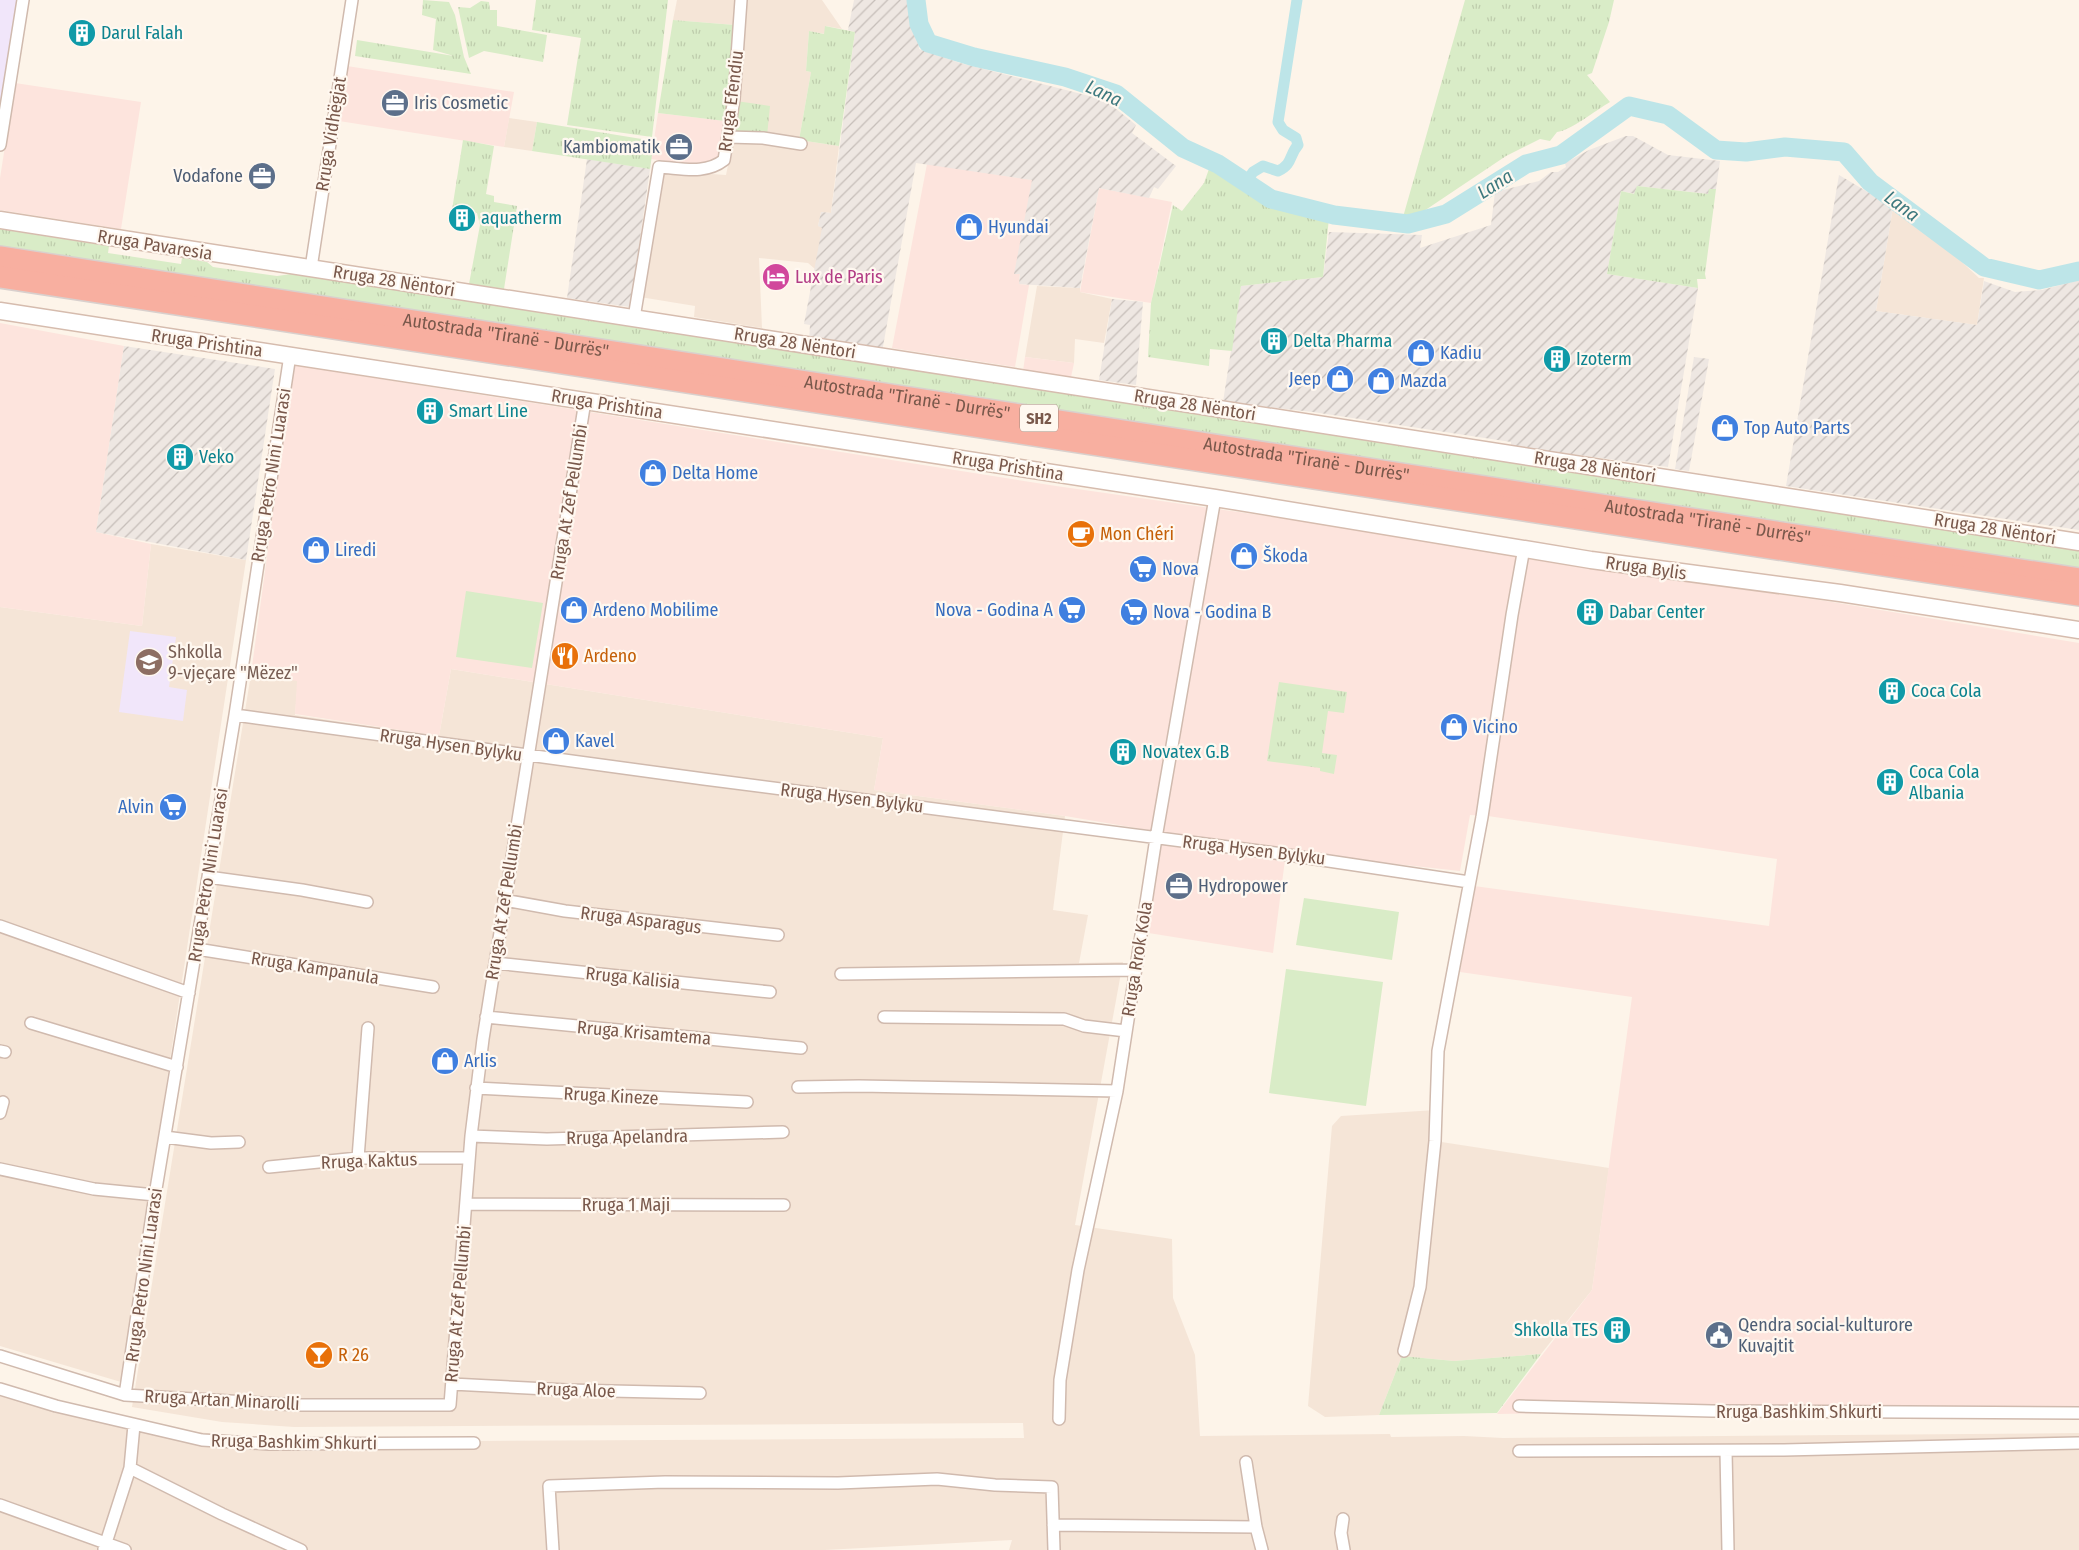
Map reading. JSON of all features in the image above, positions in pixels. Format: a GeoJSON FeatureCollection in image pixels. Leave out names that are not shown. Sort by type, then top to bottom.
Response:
{"type":"FeatureCollection","features":[{"type":"Feature","properties":{"kind":"highway","name":"Autostrada \"Tiranë - Durrës\""},"geometry":{"type":"LineString","coordinates":[[0,257],[2079,579]]}},
{"type":"Feature","properties":{"kind":"highway","name":"Autostrada \"Tiranë - Durrës\""},"geometry":{"type":"LineString","coordinates":[[0,277],[2079,595]]}},
{"type":"Feature","properties":{"kind":"main road","name":"Rruga Pavaresia"},"geometry":{"type":"LineString","coordinates":[[0,220],[310,268]]}},
{"type":"Feature","properties":{"kind":"main road","name":"Rruga 28 Nëntori"},"geometry":{"type":"LineString","coordinates":[[310,268],[2079,542]]}},
{"type":"Feature","properties":{"kind":"main road","name":"Rruga Prishtina"},"geometry":{"type":"LineString","coordinates":[[0,311],[1215,498]]}},
{"type":"Feature","properties":{"kind":"main road","name":"Rruga Bylis"},"geometry":{"type":"LineString","coordinates":[[1215,498],[1363,524],[1591,560],[1840,593],[2079,630]]}},
{"type":"Feature","properties":{"kind":"street"},"geometry":{"type":"LineString","coordinates":[[0,145],[23,0]]}},
{"type":"Feature","properties":{"kind":"street","name":"Rruga Vidhëgjat"},"geometry":{"type":"LineString","coordinates":[[310,268],[352,0]]}},
{"type":"Feature","properties":{"kind":"street","name":"Rruga Efendiu"},"geometry":{"type":"LineString","coordinates":[[634,318],[658,167],[711,169],[724,160],[734,98],[741,0]]}},
{"type":"Feature","properties":{"kind":"street"},"geometry":{"type":"LineString","coordinates":[[728,137],[764,138],[800,144]]}},
{"type":"Feature","properties":{"kind":"street","name":"Rruga Petro Nini Luarasi"},"geometry":{"type":"LineString","coordinates":[[126,1395],[155,1195],[235,715],[290,355]]}},
{"type":"Feature","properties":{"kind":"street","name":"Rruga At Zef Pellumbi"},"geometry":{"type":"LineString","coordinates":[[450,1406],[476,1088],[504,900],[527,756],[551,624],[585,401]]}},
{"type":"Feature","properties":{"kind":"street","name":"Rruga Rrok Kola"},"geometry":{"type":"LineString","coordinates":[[1058,1419],[1060,1380],[1078,1270],[1117,1091],[1156,838],[1215,498]]}},
{"type":"Feature","properties":{"kind":"street"},"geometry":{"type":"LineString","coordinates":[[1404,1351],[1420,1287],[1435,1141],[1438,1051],[1482,816],[1524,548]]}},
{"type":"Feature","properties":{"kind":"street","name":"Rruga Hysen Bylyku"},"geometry":{"type":"LineString","coordinates":[[235,715],[439,741],[527,756],[1390,868],[1469,882]]}},
{"type":"Feature","properties":{"kind":"street"},"geometry":{"type":"LineString","coordinates":[[208,877],[302,890],[367,902]]}},
{"type":"Feature","properties":{"kind":"street","name":"Rruga Asparagus"},"geometry":{"type":"LineString","coordinates":[[504,900],[565,911],[778,935]]}},
{"type":"Feature","properties":{"kind":"street"},"geometry":{"type":"LineString","coordinates":[[0,926],[189,993]]}},
{"type":"Feature","properties":{"kind":"street","name":"Rruga Kampanula"},"geometry":{"type":"LineString","coordinates":[[197,949],[433,987]]}},
{"type":"Feature","properties":{"kind":"street","name":"Rruga Kalisia"},"geometry":{"type":"LineString","coordinates":[[495,963],[770,992]]}},
{"type":"Feature","properties":{"kind":"street"},"geometry":{"type":"LineString","coordinates":[[841,974],[1135,970]]}},
{"type":"Feature","properties":{"kind":"street"},"geometry":{"type":"LineString","coordinates":[[884,1017],[1064,1019],[1084,1026],[1126,1031]]}},
{"type":"Feature","properties":{"kind":"street","name":"Rruga Krisamtema"},"geometry":{"type":"LineString","coordinates":[[486,1018],[801,1048]]}},
{"type":"Feature","properties":{"kind":"street"},"geometry":{"type":"LineString","coordinates":[[31,1023],[177,1068]]}},
{"type":"Feature","properties":{"kind":"street"},"geometry":{"type":"LineString","coordinates":[[358,1158],[368,1028]]}},
{"type":"Feature","properties":{"kind":"street"},"geometry":{"type":"LineString","coordinates":[[798,1087],[860,1086],[1117,1091]]}},
{"type":"Feature","properties":{"kind":"street","name":"Rruga Kineze"},"geometry":{"type":"LineString","coordinates":[[476,1088],[746,1102]]}},
{"type":"Feature","properties":{"kind":"street","name":"Rruga Apelandra"},"geometry":{"type":"LineString","coordinates":[[471,1136],[548,1139],[782,1132]]}},
{"type":"Feature","properties":{"kind":"street"},"geometry":{"type":"LineString","coordinates":[[165,1137],[211,1143],[239,1142]]}},
{"type":"Feature","properties":{"kind":"street","name":"Rruga Kaktus"},"geometry":{"type":"LineString","coordinates":[[269,1167],[358,1158],[469,1158]]}},
{"type":"Feature","properties":{"kind":"street"},"geometry":{"type":"LineString","coordinates":[[0,1169],[94,1189],[155,1195]]}},
{"type":"Feature","properties":{"kind":"street","name":"Rruga 1 Maji"},"geometry":{"type":"LineString","coordinates":[[467,1204],[784,1205]]}},
{"type":"Feature","properties":{"kind":"street","name":"Rruga Artan Minarolli"},"geometry":{"type":"LineString","coordinates":[[0,1356],[126,1395],[298,1405],[450,1406]]}},
{"type":"Feature","properties":{"kind":"street","name":"Rruga Aloe"},"geometry":{"type":"LineString","coordinates":[[452,1384],[567,1390],[700,1393]]}},
{"type":"Feature","properties":{"kind":"street","name":"Rruga Bashkim Shkurti"},"geometry":{"type":"LineString","coordinates":[[0,1389],[56,1406],[202,1440],[269,1444],[474,1443]]}},
{"type":"Feature","properties":{"kind":"street","name":"Rruga Bashkim Shkurti"},"geometry":{"type":"LineString","coordinates":[[1519,1406],[1728,1412],[2079,1412]]}},
{"type":"Feature","properties":{"kind":"street"},"geometry":{"type":"LineString","coordinates":[[105,1547],[130,1468],[134,1425]]}},
{"type":"Feature","properties":{"kind":"street"},"geometry":{"type":"LineString","coordinates":[[1519,1450],[1948,1448],[2079,1443]]}},
{"type":"Feature","properties":{"kind":"street"},"geometry":{"type":"LineString","coordinates":[[1726,1450],[1728,1550]]}},
{"type":"Feature","properties":{"kind":"street"},"geometry":{"type":"LineString","coordinates":[[1246,1462],[1256,1527],[1262,1550]]}},
{"type":"Feature","properties":{"kind":"street"},"geometry":{"type":"LineString","coordinates":[[130,1468],[222,1514],[301,1550]]}},
{"type":"Feature","properties":{"kind":"street"},"geometry":{"type":"LineString","coordinates":[[552,1550],[550,1486],[665,1482],[838,1483],[937,1479],[995,1486],[1052,1488],[1054,1550]]}},
{"type":"Feature","properties":{"kind":"street"},"geometry":{"type":"LineString","coordinates":[[0,1505],[105,1547],[125,1550]]}},
{"type":"Feature","properties":{"kind":"street"},"geometry":{"type":"LineString","coordinates":[[1343,1519],[1341,1533],[1344,1550]]}},
{"type":"Feature","properties":{"kind":"street"},"geometry":{"type":"LineString","coordinates":[[1053,1525],[1256,1527]]}},
{"type":"Feature","properties":{"kind":"shaded area"},"geometry":{"type":"Polygon","coordinates":[[[0,0],[17,0],[0,111],[0,0]]]}},
{"type":"Feature","properties":{"kind":"shaded area"},"geometry":{"type":"Polygon","coordinates":[[[677,0],[737,0],[735,25],[673,20],[677,0]]]}},
{"type":"Feature","properties":{"kind":"shaded area"},"geometry":{"type":"Polygon","coordinates":[[[747,0],[822,0],[842,29],[826,26],[825,34],[809,31],[806,71],[811,72],[799,140],[839,146],[831,213],[821,212],[818,226],[823,227],[815,269],[808,263],[759,258],[762,328],[694,317],[695,306],[640,297],[663,176],[667,171],[726,175],[733,141],[767,136],[736,101],[743,62],[747,0]]]}},
{"type":"Feature","properties":{"kind":"shaded area"},"geometry":{"type":"Polygon","coordinates":[[[854,0],[909,0],[910,18],[918,32],[919,49],[960,63],[1105,100],[1136,125],[1132,133],[1176,166],[1158,189],[1154,187],[1149,198],[1099,188],[1080,288],[1019,284],[1020,274],[1014,274],[1032,180],[916,163],[882,352],[809,340],[810,325],[804,324],[822,228],[818,226],[821,212],[831,213],[855,32],[848,30],[854,0]]]}},
{"type":"Feature","properties":{"kind":"shaded area"},"geometry":{"type":"Polygon","coordinates":[[[347,66],[514,92],[504,147],[339,121],[347,66]]]}},
{"type":"Feature","properties":{"kind":"shaded area"},"geometry":{"type":"Polygon","coordinates":[[[15,83],[141,102],[121,229],[0,210],[0,178],[15,83]]]}},
{"type":"Feature","properties":{"kind":"shaded area"},"geometry":{"type":"Polygon","coordinates":[[[658,113],[725,121],[721,152],[713,163],[689,164],[651,159],[658,113]]]}},
{"type":"Feature","properties":{"kind":"shaded area"},"geometry":{"type":"Polygon","coordinates":[[[509,118],[537,122],[532,151],[504,147],[509,118]]]}},
{"type":"Feature","properties":{"kind":"shaded area"},"geometry":{"type":"Polygon","coordinates":[[[1626,136],[1633,136],[1668,155],[1720,161],[1716,189],[1709,189],[1709,194],[1637,186],[1635,194],[1621,191],[1607,274],[1698,288],[1668,467],[1511,446],[1511,442],[1313,412],[1223,402],[1241,286],[1323,277],[1329,232],[1422,235],[1420,248],[1491,225],[1495,192],[1539,181],[1551,172],[1558,172],[1566,167],[1565,163],[1589,150],[1626,136]]]}},
{"type":"Feature","properties":{"kind":"shaded area"},"geometry":{"type":"Polygon","coordinates":[[[587,159],[650,169],[630,307],[567,298],[587,159]]]}},
{"type":"Feature","properties":{"kind":"shaded area","name":"Hyundai"},"geometry":{"type":"Polygon","coordinates":[[[927,164],[1033,180],[1015,274],[1020,273],[1019,284],[1029,285],[1015,367],[892,348],[927,164]]]}},
{"type":"Feature","properties":{"kind":"shaded area"},"geometry":{"type":"Polygon","coordinates":[[[1839,175],[1893,207],[1876,311],[1977,325],[1984,281],[2015,292],[2042,290],[2079,280],[2079,530],[1786,486],[1839,175]]]}},
{"type":"Feature","properties":{"kind":"shaded area"},"geometry":{"type":"Polygon","coordinates":[[[1099,188],[1172,202],[1151,303],[1080,292],[1099,188]]]}},
{"type":"Feature","properties":{"kind":"shaded area"},"geometry":{"type":"Polygon","coordinates":[[[1893,207],[1931,233],[1979,278],[1984,278],[1977,325],[1876,311],[1893,207]]]}},
{"type":"Feature","properties":{"kind":"shaded area"},"geometry":{"type":"Polygon","coordinates":[[[1037,286],[1080,288],[1080,292],[1112,299],[1104,343],[1075,339],[1074,363],[1025,357],[1037,286]]]}},
{"type":"Feature","properties":{"kind":"shaded area"},"geometry":{"type":"Polygon","coordinates":[[[1112,299],[1143,302],[1136,385],[1099,380],[1112,299]]]}},
{"type":"Feature","properties":{"kind":"shaded area"},"geometry":{"type":"Polygon","coordinates":[[[0,323],[124,346],[96,532],[151,544],[142,626],[0,607],[0,323]]]}},
{"type":"Feature","properties":{"kind":"shaded area"},"geometry":{"type":"Polygon","coordinates":[[[124,346],[275,369],[246,560],[96,532],[124,346]]]}},
{"type":"Feature","properties":{"kind":"shaded area"},"geometry":{"type":"Polygon","coordinates":[[[1025,357],[1074,363],[1071,377],[1023,371],[1025,357]]]}},
{"type":"Feature","properties":{"kind":"shaded area"},"geometry":{"type":"Polygon","coordinates":[[[1694,357],[1709,359],[1689,471],[1675,469],[1694,357]]]}},
{"type":"Feature","properties":{"kind":"shaded area"},"geometry":{"type":"Polygon","coordinates":[[[293,365],[1056,486],[1371,531],[1527,559],[1826,601],[2079,643],[2079,1413],[1712,1411],[1497,1414],[1592,1290],[1632,997],[1460,972],[1474,886],[1769,926],[1777,859],[1488,816],[1470,815],[1460,871],[1286,852],[1273,953],[1136,931],[1154,831],[1065,816],[874,790],[883,738],[451,669],[439,736],[295,714],[297,681],[251,674],[293,365]]]}},
{"type":"Feature","properties":{"kind":"shaded area"},"geometry":{"type":"Polygon","coordinates":[[[151,544],[246,560],[121,1382],[0,1346],[0,607],[142,626],[151,544]]]}},
{"type":"Feature","properties":{"kind":"shaded area","name":"Shkolla 9-vjeçare \"Mëzez\""},"geometry":{"type":"Polygon","coordinates":[[[130,631],[176,637],[169,687],[187,690],[183,721],[119,712],[130,631]]]}},
{"type":"Feature","properties":{"kind":"shaded area"},"geometry":{"type":"Polygon","coordinates":[[[451,669],[883,738],[874,790],[1065,816],[1053,910],[1088,915],[1079,963],[1123,962],[1075,1225],[1172,1239],[1173,1298],[1195,1355],[1200,1436],[1390,1434],[1391,1437],[1464,1436],[1503,1438],[2079,1433],[2079,1550],[1009,1550],[1012,1540],[825,1550],[0,1550],[0,1385],[37,1397],[187,1431],[256,1438],[479,1441],[1024,1438],[1023,1423],[294,1427],[222,1422],[132,1407],[251,674],[298,679],[295,715],[439,736],[451,669]]]}},
{"type":"Feature","properties":{"kind":"shaded area"},"geometry":{"type":"Polygon","coordinates":[[[1436,1110],[1435,1141],[1609,1168],[1592,1290],[1541,1354],[1454,1361],[1402,1356],[1379,1415],[1325,1417],[1308,1406],[1332,1126],[1341,1116],[1436,1110]]]}},
{"type":"Feature","properties":{"kind":"green space"},"geometry":{"type":"Polygon","coordinates":[[[423,0],[449,2],[455,15],[464,57],[471,74],[355,56],[357,40],[454,56],[433,50],[436,19],[422,15],[423,0]]]}},
{"type":"Feature","properties":{"kind":"green space"},"geometry":{"type":"Polygon","coordinates":[[[536,0],[668,0],[652,137],[567,125],[581,38],[532,30],[536,0]]]}},
{"type":"Feature","properties":{"kind":"green space"},"geometry":{"type":"Polygon","coordinates":[[[1465,0],[1614,0],[1609,22],[1592,73],[1587,75],[1610,102],[1576,124],[1557,132],[1550,141],[1540,139],[1506,156],[1421,213],[1403,217],[1465,0]]]}},
{"type":"Feature","properties":{"kind":"green space"},"geometry":{"type":"Polygon","coordinates":[[[481,1],[489,2],[490,10],[497,10],[497,26],[547,35],[543,62],[484,51],[469,58],[458,7],[470,8],[481,1]]]}},
{"type":"Feature","properties":{"kind":"green space"},"geometry":{"type":"Polygon","coordinates":[[[673,20],[735,25],[736,33],[732,34],[732,41],[734,42],[733,58],[731,58],[732,74],[725,121],[658,113],[673,20]]]}},
{"type":"Feature","properties":{"kind":"green space"},"geometry":{"type":"Polygon","coordinates":[[[825,26],[855,32],[839,146],[799,140],[811,72],[806,71],[809,31],[824,34],[825,26]]]}},
{"type":"Feature","properties":{"kind":"green space"},"geometry":{"type":"Polygon","coordinates":[[[736,101],[770,106],[767,136],[736,134],[734,131],[736,101]]]}},
{"type":"Feature","properties":{"kind":"green space"},"geometry":{"type":"Polygon","coordinates":[[[537,122],[654,141],[650,169],[532,151],[537,122]]]}},
{"type":"Feature","properties":{"kind":"green space"},"geometry":{"type":"Polygon","coordinates":[[[463,140],[494,146],[486,194],[494,196],[494,202],[517,206],[504,289],[469,284],[480,225],[477,213],[452,210],[463,140]]]}},
{"type":"Feature","properties":{"kind":"green space"},"geometry":{"type":"Polygon","coordinates":[[[1210,166],[1268,203],[1329,218],[1323,277],[1241,286],[1232,351],[1210,349],[1209,366],[1148,357],[1151,303],[1173,205],[1182,211],[1204,183],[1210,166]]]}},
{"type":"Feature","properties":{"kind":"green space"},"geometry":{"type":"Polygon","coordinates":[[[1637,186],[1708,194],[1709,189],[1716,189],[1705,274],[1706,279],[1697,279],[1698,288],[1607,274],[1621,191],[1634,194],[1637,186]]]}},
{"type":"Feature","properties":{"kind":"green space"},"geometry":{"type":"Polygon","coordinates":[[[0,229],[109,246],[108,253],[181,264],[182,258],[207,262],[213,267],[277,276],[291,274],[2079,549],[2079,571],[1130,425],[1114,418],[0,253],[0,229]]]}},
{"type":"Feature","properties":{"kind":"green space"},"geometry":{"type":"Polygon","coordinates":[[[466,591],[543,603],[532,668],[456,657],[466,591]]]}},
{"type":"Feature","properties":{"kind":"green space"},"geometry":{"type":"Polygon","coordinates":[[[1279,682],[1347,692],[1344,713],[1328,711],[1322,753],[1337,755],[1334,774],[1320,771],[1320,768],[1267,761],[1279,682]]]}},
{"type":"Feature","properties":{"kind":"green space"},"geometry":{"type":"Polygon","coordinates":[[[1304,898],[1399,912],[1392,960],[1296,945],[1304,898]]]}},
{"type":"Feature","properties":{"kind":"green space"},"geometry":{"type":"Polygon","coordinates":[[[1286,969],[1383,982],[1366,1106],[1269,1093],[1286,969]]]}},
{"type":"Feature","properties":{"kind":"green space"},"geometry":{"type":"Polygon","coordinates":[[[1541,1354],[1497,1413],[1379,1415],[1402,1356],[1454,1361],[1541,1354]]]}},
{"type":"Feature","properties":{"kind":"waterway","name":"Lana"},"geometry":{"type":"LineString","coordinates":[[916,0],[919,24],[928,43],[974,57],[1065,77],[1116,94],[1183,148],[1218,164],[1271,199],[1334,215],[1408,224],[1446,214],[1526,164],[1561,155],[1629,106],[1668,115],[1716,150],[1746,152],[1785,147],[1844,152],[1870,182],[1984,267],[2039,280],[2079,271]]}},
{"type":"Feature","properties":{"kind":"waterway"},"geometry":{"type":"LineString","coordinates":[[1247,181],[1253,172],[1263,166],[1278,171],[1283,168],[1289,162],[1298,145],[1296,138],[1283,130],[1278,122],[1297,0]]}},
{"type":"Feature","properties":{"kind":"place","name":"Darul Falah"},"geometry":{"type":"Point","coordinates":[82,33]}},
{"type":"Feature","properties":{"kind":"place","name":"Iris Cosmetic"},"geometry":{"type":"Point","coordinates":[395,103]}},
{"type":"Feature","properties":{"kind":"place","name":"Kambiomatik"},"geometry":{"type":"Point","coordinates":[679,147]}},
{"type":"Feature","properties":{"kind":"place","name":"Vodafone"},"geometry":{"type":"Point","coordinates":[262,176]}},
{"type":"Feature","properties":{"kind":"place","name":"aquatherm"},"geometry":{"type":"Point","coordinates":[462,218]}},
{"type":"Feature","properties":{"kind":"place","name":"Hyundai"},"geometry":{"type":"Point","coordinates":[969,227]}},
{"type":"Feature","properties":{"kind":"place","name":"Lux de Paris"},"geometry":{"type":"Point","coordinates":[776,277]}},
{"type":"Feature","properties":{"kind":"place","name":"Delta Pharma"},"geometry":{"type":"Point","coordinates":[1274,341]}},
{"type":"Feature","properties":{"kind":"place","name":"Kadiu"},"geometry":{"type":"Point","coordinates":[1421,353]}},
{"type":"Feature","properties":{"kind":"place","name":"Izoterm"},"geometry":{"type":"Point","coordinates":[1557,359]}},
{"type":"Feature","properties":{"kind":"place","name":"Jeep"},"geometry":{"type":"Point","coordinates":[1340,379]}},
{"type":"Feature","properties":{"kind":"place","name":"Mazda"},"geometry":{"type":"Point","coordinates":[1381,381]}},
{"type":"Feature","properties":{"kind":"place","name":"Smart Line"},"geometry":{"type":"Point","coordinates":[430,411]}},
{"type":"Feature","properties":{"kind":"place","name":"Top Auto Parts"},"geometry":{"type":"Point","coordinates":[1725,428]}},
{"type":"Feature","properties":{"kind":"place","name":"Veko"},"geometry":{"type":"Point","coordinates":[180,457]}},
{"type":"Feature","properties":{"kind":"place","name":"Delta Home"},"geometry":{"type":"Point","coordinates":[653,473]}},
{"type":"Feature","properties":{"kind":"place","name":"Mon Chéri"},"geometry":{"type":"Point","coordinates":[1081,534]}},
{"type":"Feature","properties":{"kind":"place","name":"Liredi"},"geometry":{"type":"Point","coordinates":[316,550]}},
{"type":"Feature","properties":{"kind":"place","name":"Škoda"},"geometry":{"type":"Point","coordinates":[1244,556]}},
{"type":"Feature","properties":{"kind":"place","name":"Nova"},"geometry":{"type":"Point","coordinates":[1143,569]}},
{"type":"Feature","properties":{"kind":"place","name":"Ardeno Mobilime"},"geometry":{"type":"Point","coordinates":[574,610]}},
{"type":"Feature","properties":{"kind":"place","name":"Nova - Godina A"},"geometry":{"type":"Point","coordinates":[1072,610]}},
{"type":"Feature","properties":{"kind":"place","name":"Nova - Godina B"},"geometry":{"type":"Point","coordinates":[1134,612]}},
{"type":"Feature","properties":{"kind":"place","name":"Dabar Center"},"geometry":{"type":"Point","coordinates":[1590,612]}},
{"type":"Feature","properties":{"kind":"place","name":"Ardeno"},"geometry":{"type":"Point","coordinates":[565,656]}},
{"type":"Feature","properties":{"kind":"place","name":"Shkolla 9-vjeçare \"Mëzez\""},"geometry":{"type":"Point","coordinates":[149,662]}},
{"type":"Feature","properties":{"kind":"place","name":"Coca Cola"},"geometry":{"type":"Point","coordinates":[1892,691]}},
{"type":"Feature","properties":{"kind":"place","name":"Vicino"},"geometry":{"type":"Point","coordinates":[1454,727]}},
{"type":"Feature","properties":{"kind":"place","name":"Kavel"},"geometry":{"type":"Point","coordinates":[556,741]}},
{"type":"Feature","properties":{"kind":"place","name":"Novatex G.B"},"geometry":{"type":"Point","coordinates":[1123,752]}},
{"type":"Feature","properties":{"kind":"place","name":"Coca Cola Albania"},"geometry":{"type":"Point","coordinates":[1890,782]}},
{"type":"Feature","properties":{"kind":"place","name":"Alvin"},"geometry":{"type":"Point","coordinates":[173,807]}},
{"type":"Feature","properties":{"kind":"place","name":"Hydropower"},"geometry":{"type":"Point","coordinates":[1179,886]}},
{"type":"Feature","properties":{"kind":"place","name":"Arlis"},"geometry":{"type":"Point","coordinates":[445,1061]}},
{"type":"Feature","properties":{"kind":"place","name":"Shkolla TES"},"geometry":{"type":"Point","coordinates":[1617,1330]}},
{"type":"Feature","properties":{"kind":"place","name":"Qendra social-kulturore Kuvajtit"},"geometry":{"type":"Point","coordinates":[1719,1335]}},
{"type":"Feature","properties":{"kind":"place","name":"R 26"},"geometry":{"type":"Point","coordinates":[319,1355]}}]}
